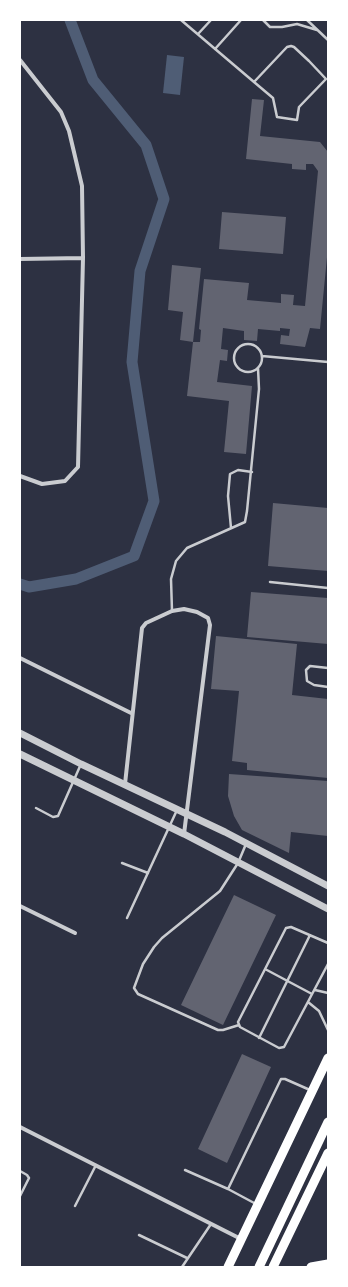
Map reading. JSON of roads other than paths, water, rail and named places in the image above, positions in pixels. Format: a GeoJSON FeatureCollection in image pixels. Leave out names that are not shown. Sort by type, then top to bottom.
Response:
{"type":"FeatureCollection","features":[{"type":"Feature","properties":{"kind":"main road"},"geometry":{"type":"LineString","coordinates":[[228,1267],[328,1058]]}},
{"type":"Feature","properties":{"kind":"main road"},"geometry":{"type":"LineString","coordinates":[[259,1267],[328,1122]]}},
{"type":"Feature","properties":{"kind":"main road"},"geometry":{"type":"LineString","coordinates":[[273,1267],[328,1153]]}},
{"type":"Feature","properties":{"kind":"main road"},"geometry":{"type":"LineString","coordinates":[[311,1267],[328,1264]]}},
{"type":"Feature","properties":{"kind":"street"},"geometry":{"type":"LineString","coordinates":[[20,60],[61,112],[69,131],[82,186],[83,258],[78,467],[64,481],[42,484],[20,476]]}},
{"type":"Feature","properties":{"kind":"street"},"geometry":{"type":"LineString","coordinates":[[20,259],[83,258]]}},
{"type":"Feature","properties":{"kind":"street"},"geometry":{"type":"LineString","coordinates":[[124,784],[131,712],[142,628],[152,619],[172,611],[184,609],[197,612],[208,618],[210,625],[184,834]]}},
{"type":"Feature","properties":{"kind":"street"},"geometry":{"type":"LineString","coordinates":[[20,658],[131,712]]}},
{"type":"Feature","properties":{"kind":"street"},"geometry":{"type":"LineString","coordinates":[[20,733],[81,764],[187,813],[328,886]]}},
{"type":"Feature","properties":{"kind":"street"},"geometry":{"type":"LineString","coordinates":[[20,754],[184,834],[328,908]]}},
{"type":"Feature","properties":{"kind":"street"},"geometry":{"type":"LineString","coordinates":[[20,906],[75,933]]}},
{"type":"Feature","properties":{"kind":"street"},"geometry":{"type":"LineString","coordinates":[[20,1127],[96,1164],[242,1240]]}},
{"type":"Feature","properties":{"kind":"lane"},"geometry":{"type":"LineString","coordinates":[[181,20],[254,82],[274,98],[277,117],[297,120],[299,107],[326,79],[309,61],[291,46],[287,47],[254,82]]}},
{"type":"Feature","properties":{"kind":"lane"},"geometry":{"type":"LineString","coordinates":[[198,34],[211,20]]}},
{"type":"Feature","properties":{"kind":"lane"},"geometry":{"type":"LineString","coordinates":[[215,49],[241,20]]}},
{"type":"Feature","properties":{"kind":"lane"},"geometry":{"type":"LineString","coordinates":[[263,20],[270,27],[282,27],[297,24],[317,30]]}},
{"type":"Feature","properties":{"kind":"lane"},"geometry":{"type":"LineString","coordinates":[[307,20],[328,40]]}},
{"type":"Feature","properties":{"kind":"lane"},"geometry":{"type":"LineString","coordinates":[[262,356],[258,368],[253,372],[241,370],[236,366],[235,354],[242,346],[249,344],[254,346],[262,356],[328,362]]}},
{"type":"Feature","properties":{"kind":"lane"},"geometry":{"type":"LineString","coordinates":[[172,611],[171,579],[176,561],[187,548],[244,522],[248,511],[259,389],[258,368]]}},
{"type":"Feature","properties":{"kind":"lane"},"geometry":{"type":"LineString","coordinates":[[231,528],[228,496],[230,474],[238,470],[252,472]]}},
{"type":"Feature","properties":{"kind":"lane"},"geometry":{"type":"LineString","coordinates":[[270,582],[328,588]]}},
{"type":"Feature","properties":{"kind":"lane"},"geometry":{"type":"LineString","coordinates":[[328,668],[310,666],[306,670],[306,682],[314,686],[328,686]]}},
{"type":"Feature","properties":{"kind":"lane"},"geometry":{"type":"LineString","coordinates":[[36,808],[57,817],[81,764]]}},
{"type":"Feature","properties":{"kind":"lane"},"geometry":{"type":"LineString","coordinates":[[127,918],[177,809]]}},
{"type":"Feature","properties":{"kind":"lane"},"geometry":{"type":"LineString","coordinates":[[239,1025],[218,1030],[138,994],[134,988],[143,964],[162,938],[220,892],[238,863],[246,843]]}},
{"type":"Feature","properties":{"kind":"lane"},"geometry":{"type":"LineString","coordinates":[[122,863],[148,873]]}},
{"type":"Feature","properties":{"kind":"lane"},"geometry":{"type":"LineString","coordinates":[[328,943],[291,927],[286,928],[238,1022],[241,1029],[279,1048],[284,1047],[328,964]]}},
{"type":"Feature","properties":{"kind":"lane"},"geometry":{"type":"LineString","coordinates":[[259,1038],[310,935]]}},
{"type":"Feature","properties":{"kind":"lane"},"geometry":{"type":"LineString","coordinates":[[265,969],[312,994]]}},
{"type":"Feature","properties":{"kind":"lane"},"geometry":{"type":"LineString","coordinates":[[315,990],[328,993]]}},
{"type":"Feature","properties":{"kind":"lane"},"geometry":{"type":"LineString","coordinates":[[308,1002],[319,1011],[328,1030]]}},
{"type":"Feature","properties":{"kind":"lane"},"geometry":{"type":"LineString","coordinates":[[228,1190],[281,1079],[285,1079],[313,1091]]}},
{"type":"Feature","properties":{"kind":"lane"},"geometry":{"type":"LineString","coordinates":[[75,1206],[96,1164]]}},
{"type":"Feature","properties":{"kind":"lane"},"geometry":{"type":"LineString","coordinates":[[185,1170],[258,1205]]}},
{"type":"Feature","properties":{"kind":"lane"},"geometry":{"type":"LineString","coordinates":[[20,1171],[29,1178],[20,1196]]}},
{"type":"Feature","properties":{"kind":"lane"},"geometry":{"type":"LineString","coordinates":[[182,1267],[210,1224]]}},
{"type":"Feature","properties":{"kind":"lane"},"geometry":{"type":"LineString","coordinates":[[139,1235],[187,1258]]}},
{"type":"Feature","properties":{"kind":"water"},"geometry":{"type":"Polygon","coordinates":[[[167,55],[184,57],[180,95],[163,93],[167,55]]]}},
{"type":"Feature","properties":{"kind":"waterway"},"geometry":{"type":"LineString","coordinates":[[20,584],[29,587],[76,579],[134,556],[154,501],[132,362],[140,271],[164,199],[146,145],[93,80],[70,20]]}}]}
